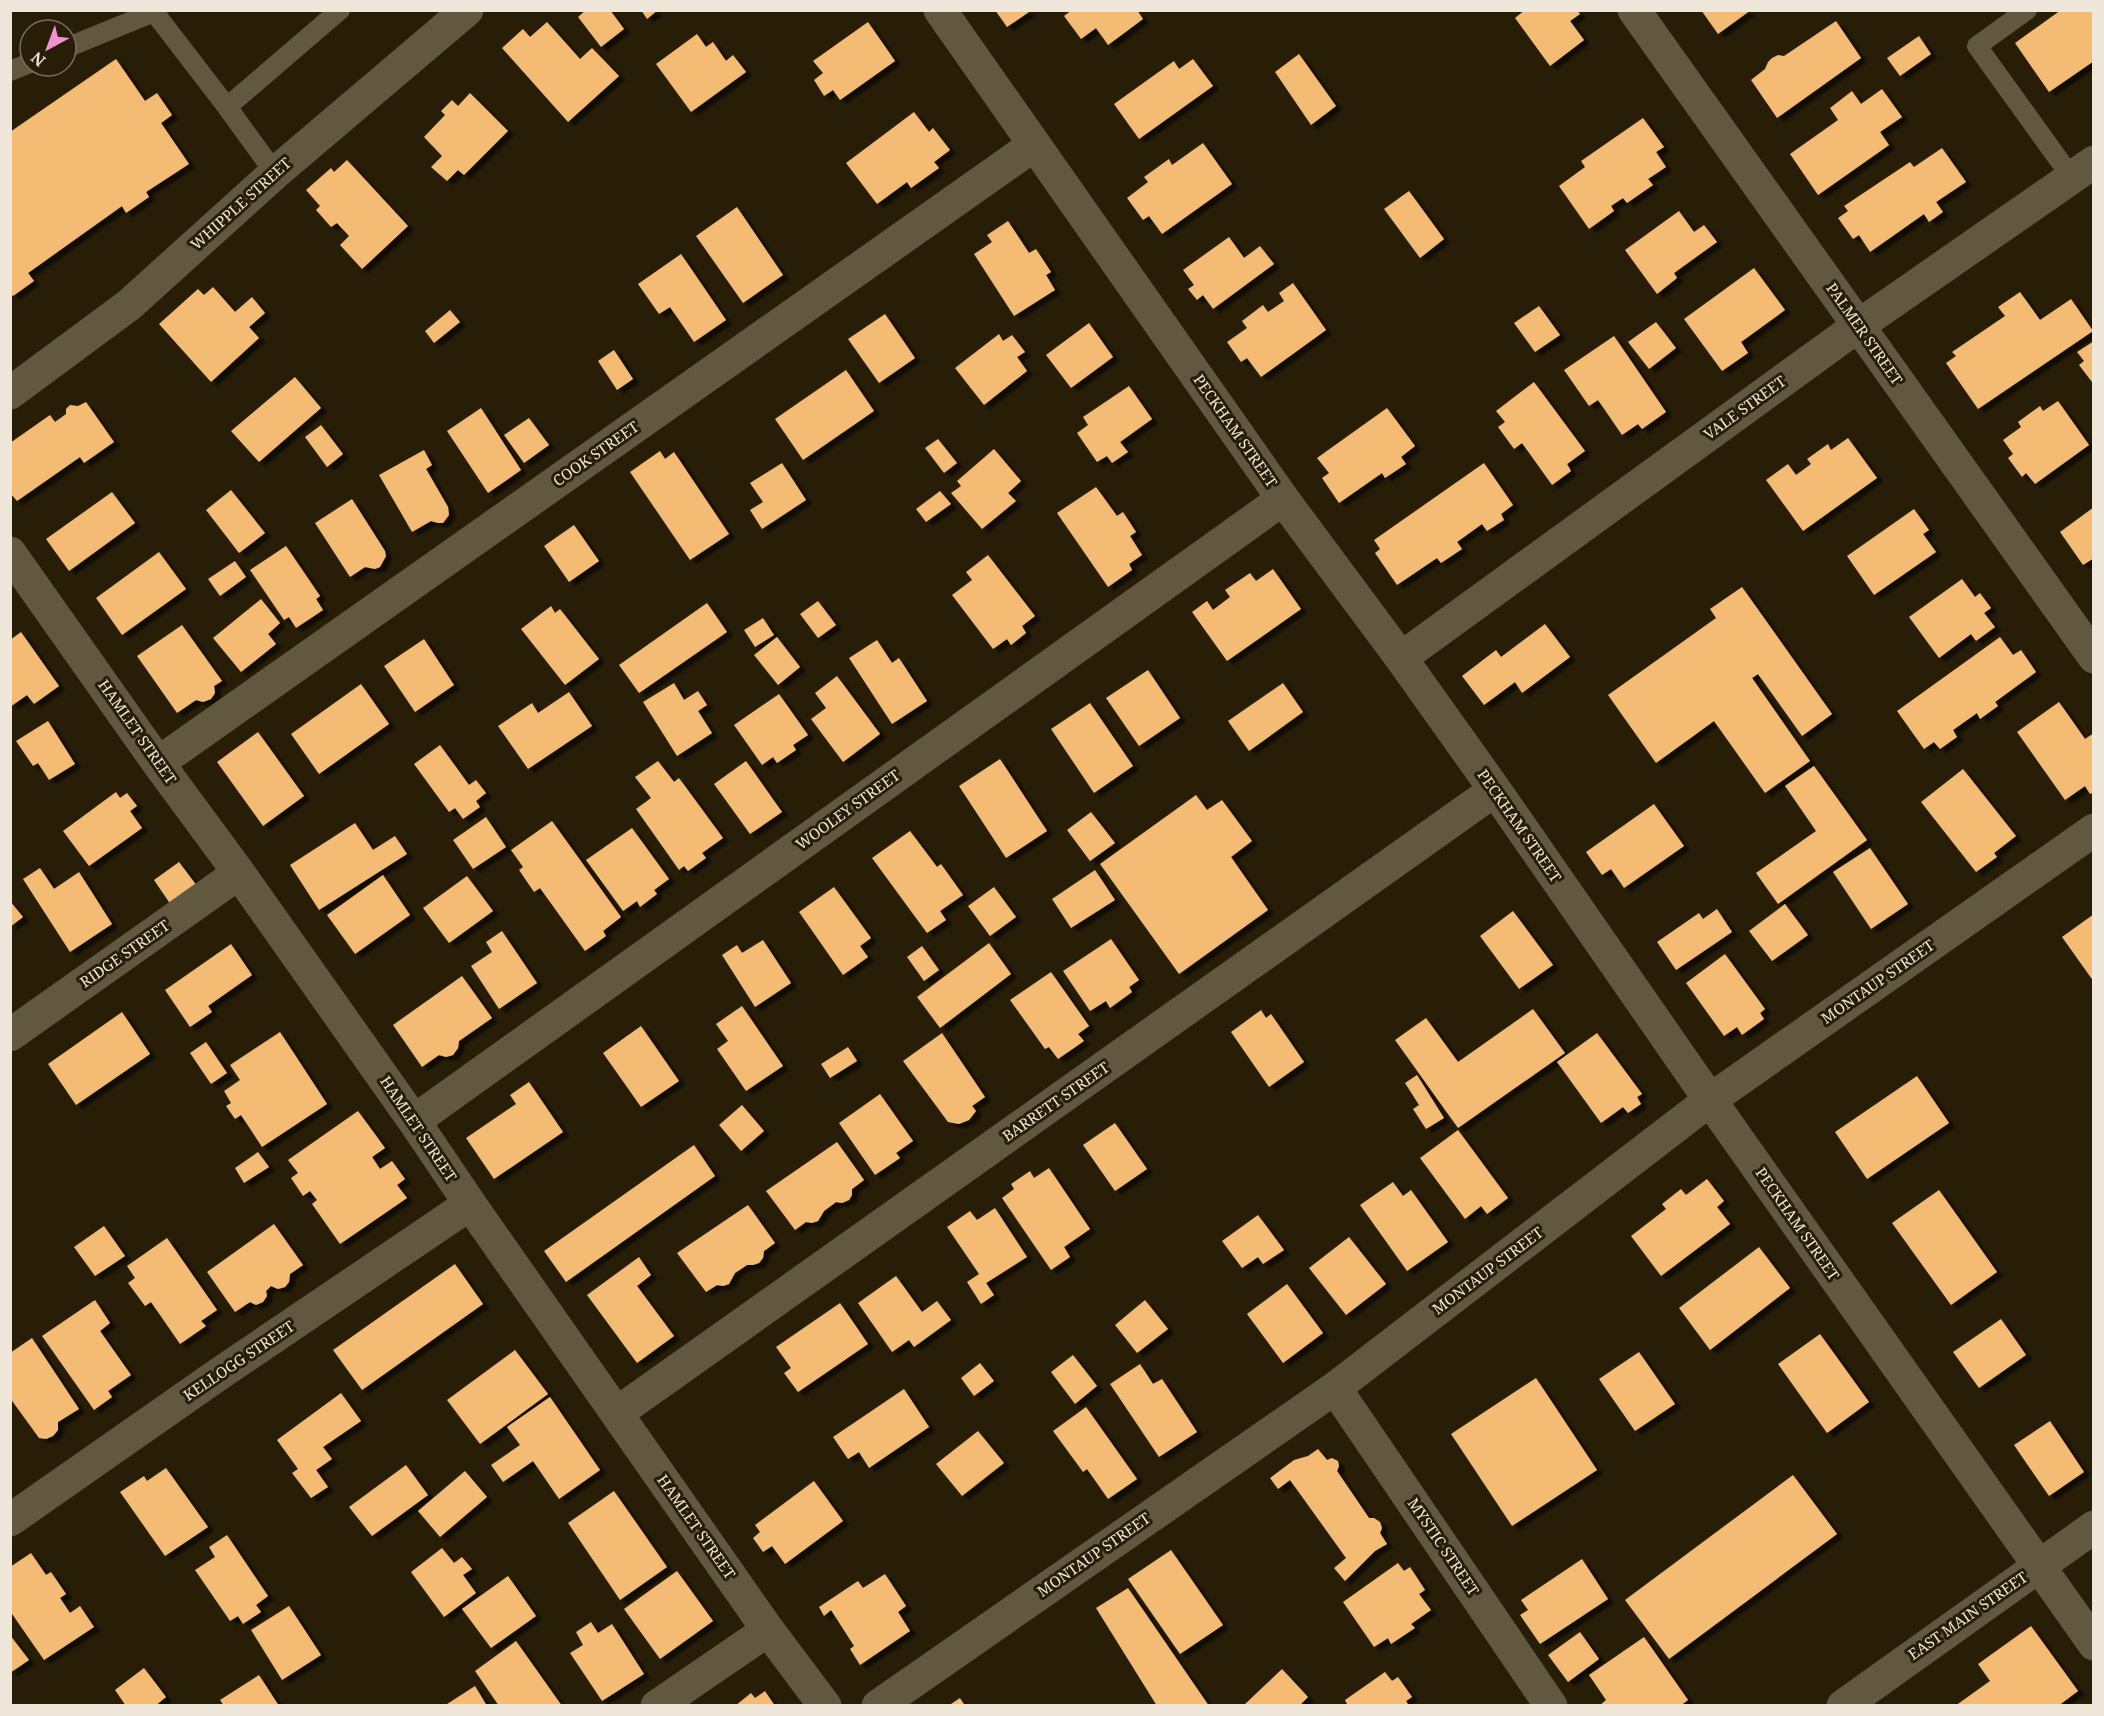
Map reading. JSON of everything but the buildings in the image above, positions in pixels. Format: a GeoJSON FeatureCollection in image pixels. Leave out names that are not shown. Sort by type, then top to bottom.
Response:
{"type":"FeatureCollection","features":[{"type":"Feature","properties":{"kind":"street","name":"WHIPPLE STREET"},"geometry":{"type":"LineString","coordinates":[[10,393],[129,305],[275,173],[467,10]]}},
{"type":"Feature","properties":{"kind":"street","name":"PECKHAM STREET"},"geometry":{"type":"LineString","coordinates":[[940,10],[1283,499],[1495,790],[1710,1100],[2094,1644]]}},
{"type":"Feature","properties":{"kind":"street","name":"PALMER STREET"},"geometry":{"type":"LineString","coordinates":[[1634,10],[2094,657]]}},
{"type":"Feature","properties":{"kind":"street","name":"COOK STREET"},"geometry":{"type":"LineString","coordinates":[[158,763],[1034,145]]}},
{"type":"Feature","properties":{"kind":"street","name":"VALE STREET"},"geometry":{"type":"LineString","coordinates":[[1401,658],[1858,326],[2083,170]]}},
{"type":"Feature","properties":{"kind":"street","name":"WOOLEY STREET"},"geometry":{"type":"LineString","coordinates":[[414,1121],[1283,499]]}},
{"type":"Feature","properties":{"kind":"street","name":"HAMLET STREET"},"geometry":{"type":"LineString","coordinates":[[10,553],[414,1121],[768,1630],[825,1706]]}},
{"type":"Feature","properties":{"kind":"street","name":"BARRETT STREET"},"geometry":{"type":"LineString","coordinates":[[617,1413],[1495,790]]}},
{"type":"Feature","properties":{"kind":"street","name":"MONTAUP STREET"},"geometry":{"type":"LineString","coordinates":[[878,1706],[1335,1388],[1710,1100],[2094,830]]}},
{"type":"Feature","properties":{"kind":"street","name":"RIDGE STREET"},"geometry":{"type":"LineString","coordinates":[[10,1035],[239,873]]}},
{"type":"Feature","properties":{"kind":"street","name":"KELLOGG STREET"},"geometry":{"type":"LineString","coordinates":[[10,1520],[219,1374],[470,1204]]}},
{"type":"Feature","properties":{"kind":"street","name":"MYSTIC STREET"},"geometry":{"type":"LineString","coordinates":[[1335,1388],[1551,1706]]}},
{"type":"Feature","properties":{"kind":"street","name":"EAST MAIN STREET"},"geometry":{"type":"LineString","coordinates":[[1843,1706],[2094,1527]]}},
{"type":"Feature","properties":{"kind":"street"},"geometry":{"type":"LineString","coordinates":[[657,1706],[768,1630]]}},
{"type":"Feature","properties":{"kind":"lane"},"geometry":{"type":"LineString","coordinates":[[227,107],[340,10]]}},
{"type":"Feature","properties":{"kind":"lane"},"geometry":{"type":"LineString","coordinates":[[2027,10],[1977,46],[2083,170]]}},
{"type":"Feature","properties":{"kind":"lane"},"geometry":{"type":"LineString","coordinates":[[78,43],[155,11],[275,173]]}}]}
